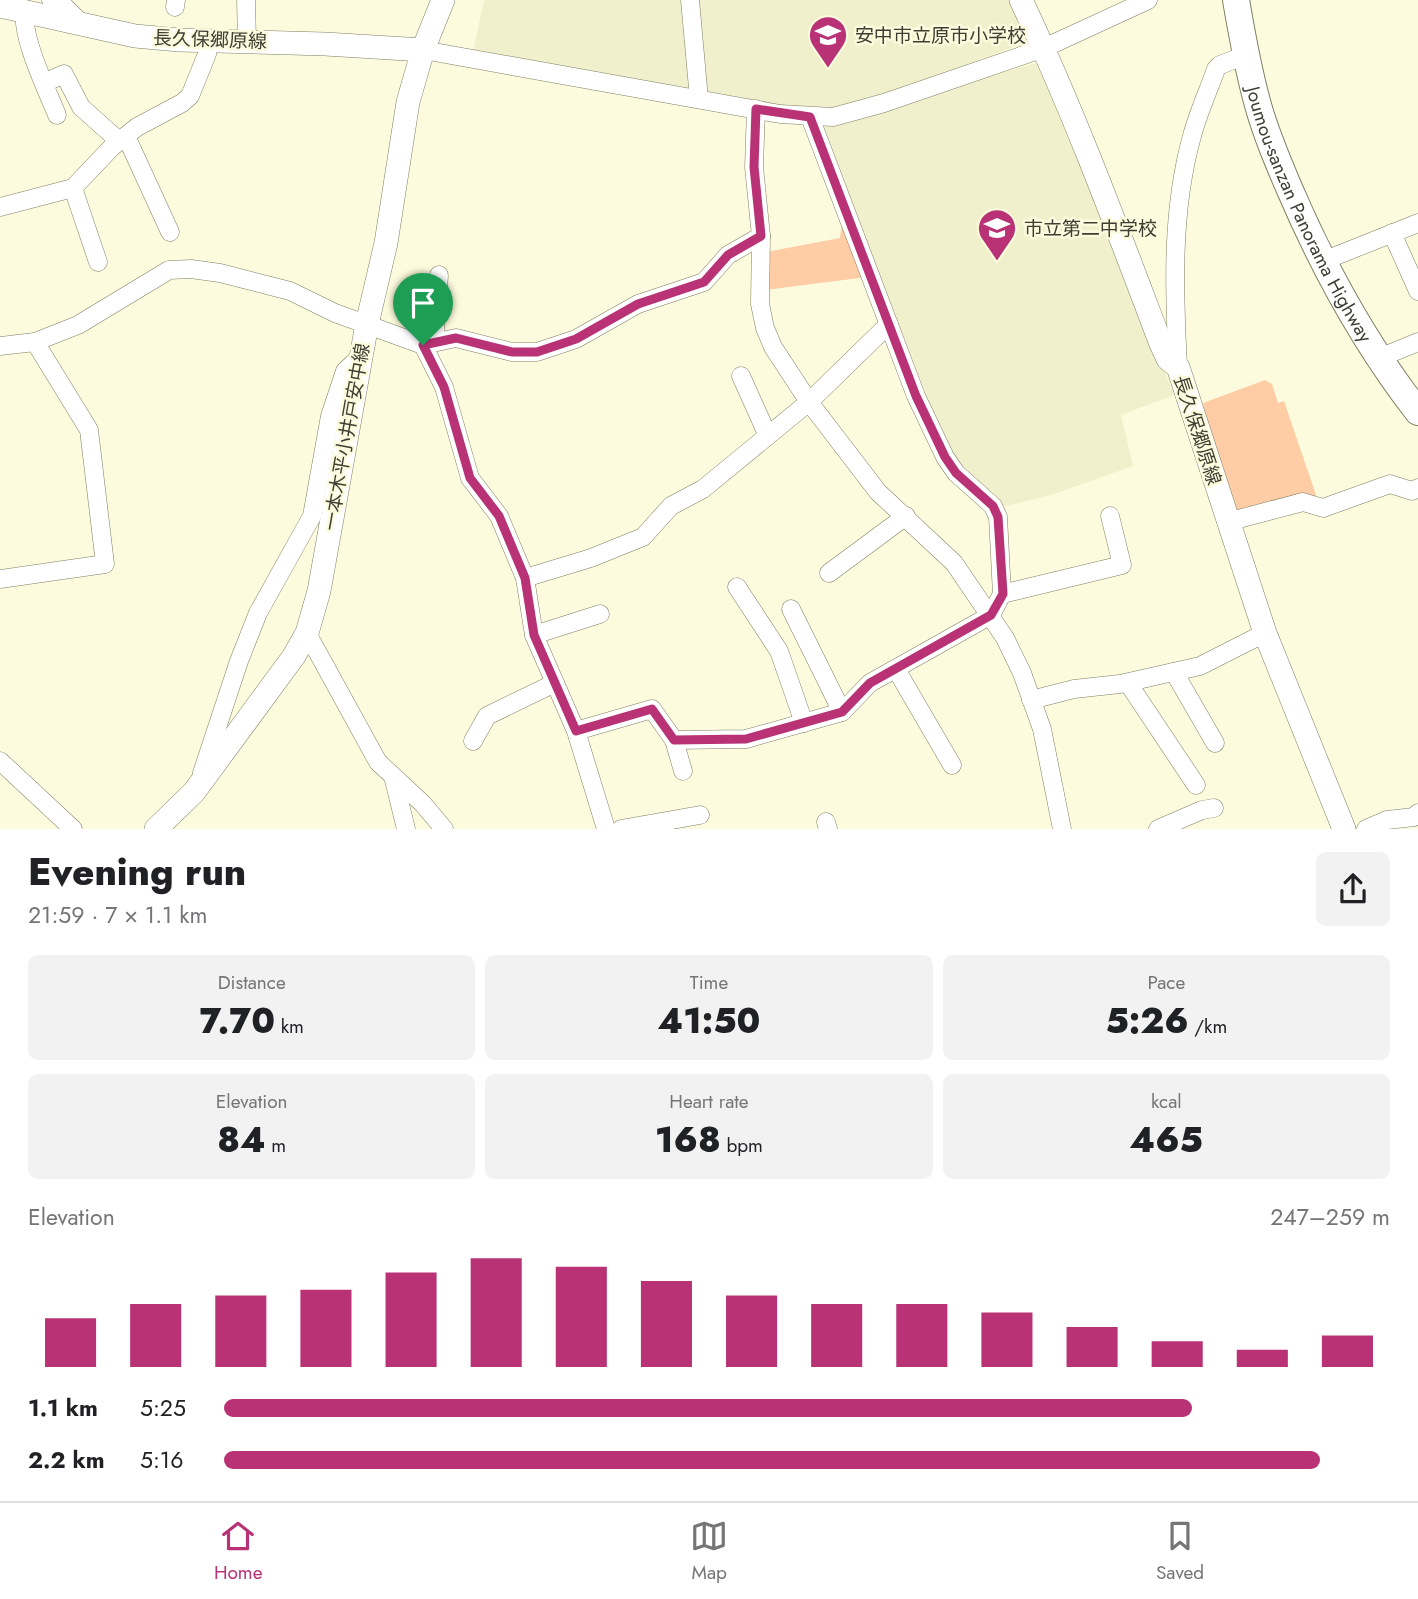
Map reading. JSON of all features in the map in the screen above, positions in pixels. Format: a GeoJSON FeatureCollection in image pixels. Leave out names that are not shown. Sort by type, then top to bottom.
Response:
{"type":"FeatureCollection","features":[{"type":"Feature","properties":{"kind":"highway","name":"Joumou-sanzan Panorama Highway"},"geometry":{"type":"LineString","coordinates":[[1236,0],[1245,55],[1270,144],[1341,296],[1379,358],[1418,412]]}},
{"type":"Feature","properties":{"kind":"main road","name":"一本木平小井戸安中線"},"geometry":{"type":"LineString","coordinates":[[167,825],[294,656],[307,633],[319,591],[367,324],[386,243],[408,102],[423,50],[443,0]]}},
{"type":"Feature","properties":{"kind":"main road","name":"長久保郷原線"},"geometry":{"type":"LineString","coordinates":[[1021,0],[1044,48],[1110,209],[1161,344],[1168,359],[1178,367],[1265,633],[1344,829]]}},
{"type":"Feature","properties":{"kind":"main road","name":"長久保郷原線"},"geometry":{"type":"LineString","coordinates":[[0,6],[135,36],[423,50]]}},
{"type":"Feature","properties":{"kind":"street"},"geometry":{"type":"LineString","coordinates":[[51,0],[65,8],[81,23]]}},
{"type":"Feature","properties":{"kind":"street"},"geometry":{"type":"LineString","coordinates":[[246,0],[247,41]]}},
{"type":"Feature","properties":{"kind":"street"},"geometry":{"type":"LineString","coordinates":[[690,0],[699,99]]}},
{"type":"Feature","properties":{"kind":"street"},"geometry":{"type":"LineString","coordinates":[[423,50],[756,109],[810,117],[833,117],[884,103],[1044,48],[1148,0]]}},
{"type":"Feature","properties":{"kind":"street"},"geometry":{"type":"LineString","coordinates":[[25,11],[23,22],[57,115]]}},
{"type":"Feature","properties":{"kind":"street"},"geometry":{"type":"LineString","coordinates":[[0,207],[73,188],[137,127],[182,103],[190,96],[207,54],[208,41]]}},
{"type":"Feature","properties":{"kind":"street"},"geometry":{"type":"LineString","coordinates":[[1178,367],[1174,293],[1176,224],[1192,136],[1216,69],[1245,55]]}},
{"type":"Feature","properties":{"kind":"street"},"geometry":{"type":"LineString","coordinates":[[44,83],[64,74],[81,107],[123,139],[170,232]]}},
{"type":"Feature","properties":{"kind":"street"},"geometry":{"type":"LineString","coordinates":[[756,109],[754,167],[761,236],[760,303],[765,328],[773,347],[808,402],[878,492],[954,563],[991,615],[1022,673],[1042,729],[1062,829]]}},
{"type":"Feature","properties":{"kind":"street"},"geometry":{"type":"LineString","coordinates":[[674,740],[746,739],[842,712],[870,683],[991,615],[1003,594],[998,517],[993,506],[956,473],[945,457],[916,396],[810,117]]}},
{"type":"Feature","properties":{"kind":"street"},"geometry":{"type":"LineString","coordinates":[[73,188],[98,262]]}},
{"type":"Feature","properties":{"kind":"street"},"geometry":{"type":"LineString","coordinates":[[1323,261],[1418,223]]}},
{"type":"Feature","properties":{"kind":"street"},"geometry":{"type":"LineString","coordinates":[[1392,233],[1418,291]]}},
{"type":"Feature","properties":{"kind":"street"},"geometry":{"type":"LineString","coordinates":[[0,346],[34,342],[78,325],[169,270],[220,273],[290,290],[335,313],[428,344],[456,338],[512,352],[537,352],[576,339],[638,304],[704,282],[728,255],[761,236]]}},
{"type":"Feature","properties":{"kind":"street"},"geometry":{"type":"LineString","coordinates":[[439,275],[428,344],[444,387],[470,478],[499,516],[525,578],[534,635],[576,731],[606,829]]}},
{"type":"Feature","properties":{"kind":"street"},"geometry":{"type":"LineString","coordinates":[[525,578],[591,558],[643,537],[671,506],[703,489],[808,402],[889,324]]}},
{"type":"Feature","properties":{"kind":"street"},"geometry":{"type":"LineString","coordinates":[[0,579],[105,564],[89,430],[34,342]]}},
{"type":"Feature","properties":{"kind":"street"},"geometry":{"type":"LineString","coordinates":[[1379,358],[1418,342]]}},
{"type":"Feature","properties":{"kind":"street"},"geometry":{"type":"LineString","coordinates":[[198,787],[239,661],[258,613],[312,516],[330,416],[345,371],[361,356]]}},
{"type":"Feature","properties":{"kind":"street"},"geometry":{"type":"LineString","coordinates":[[741,376],[768,436]]}},
{"type":"Feature","properties":{"kind":"street"},"geometry":{"type":"LineString","coordinates":[[1227,522],[1303,502],[1323,508],[1390,484],[1412,491],[1418,488]]}},
{"type":"Feature","properties":{"kind":"street"},"geometry":{"type":"LineString","coordinates":[[829,573],[906,516]]}},
{"type":"Feature","properties":{"kind":"street"},"geometry":{"type":"LineString","coordinates":[[1003,594],[1122,565],[1110,516]]}},
{"type":"Feature","properties":{"kind":"street"},"geometry":{"type":"LineString","coordinates":[[737,587],[779,651],[804,723]]}},
{"type":"Feature","properties":{"kind":"street"},"geometry":{"type":"LineString","coordinates":[[791,609],[842,712]]}},
{"type":"Feature","properties":{"kind":"street"},"geometry":{"type":"LineString","coordinates":[[534,635],[600,614]]}},
{"type":"Feature","properties":{"kind":"street"},"geometry":{"type":"LineString","coordinates":[[307,633],[373,754],[444,829]]}},
{"type":"Feature","properties":{"kind":"street"},"geometry":{"type":"LineString","coordinates":[[1031,700],[1074,689],[1128,683],[1200,666],[1265,633]]}},
{"type":"Feature","properties":{"kind":"street"},"geometry":{"type":"LineString","coordinates":[[896,668],[952,765]]}},
{"type":"Feature","properties":{"kind":"street"},"geometry":{"type":"LineString","coordinates":[[1174,672],[1215,743]]}},
{"type":"Feature","properties":{"kind":"street"},"geometry":{"type":"LineString","coordinates":[[473,741],[487,716],[555,683]]}},
{"type":"Feature","properties":{"kind":"street"},"geometry":{"type":"LineString","coordinates":[[1128,683],[1196,785]]}},
{"type":"Feature","properties":{"kind":"street"},"geometry":{"type":"LineString","coordinates":[[576,731],[652,709],[674,740],[682,771]]}},
{"type":"Feature","properties":{"kind":"street"},"geometry":{"type":"LineString","coordinates":[[0,761],[72,829]]}},
{"type":"Feature","properties":{"kind":"street"},"geometry":{"type":"LineString","coordinates":[[393,776],[406,829]]}},
{"type":"Feature","properties":{"kind":"street"},"geometry":{"type":"LineString","coordinates":[[1158,829],[1202,810],[1214,808]]}},
{"type":"Feature","properties":{"kind":"street"},"geometry":{"type":"LineString","coordinates":[[1366,829],[1387,820],[1414,817],[1418,813]]}},
{"type":"Feature","properties":{"kind":"street"},"geometry":{"type":"LineString","coordinates":[[621,829],[700,815]]}},
{"type":"Feature","properties":{"kind":"shaded area"},"geometry":{"type":"Polygon","coordinates":[[[484,0],[686,0],[695,92],[473,52],[484,0]]]}},
{"type":"Feature","properties":{"kind":"shaded area","name":"安中市立原市小学校"},"geometry":{"type":"Polygon","coordinates":[[[693,0],[1013,0],[1028,31],[1021,44],[881,97],[832,112],[814,111],[703,93],[693,0]]]}},
{"type":"Feature","properties":{"kind":"shaded area","name":"市立第二中学校"},"geometry":{"type":"Polygon","coordinates":[[[1036,63],[1044,67],[1174,395],[1121,415],[1133,466],[1051,495],[998,508],[964,472],[947,447],[820,129],[1036,63]]]}},
{"type":"Feature","properties":{"kind":"shaded area"},"geometry":{"type":"Polygon","coordinates":[[[843,214],[867,277],[765,290],[766,252],[840,238],[843,214]]]}},
{"type":"Feature","properties":{"kind":"shaded area"},"geometry":{"type":"Polygon","coordinates":[[[1265,380],[1272,384],[1278,403],[1284,401],[1318,501],[1236,514],[1211,442],[1203,403],[1265,380]]]}},
{"type":"Feature","properties":{"kind":"place","name":"安中市立原市小学校"},"geometry":{"type":"Point","coordinates":[828,69]}},
{"type":"Feature","properties":{"kind":"place","name":"市立第二中学校"},"geometry":{"type":"Point","coordinates":[997,262]}},
{"type":"Feature","properties":{"kind":"route"},"geometry":{"type":"LineString","coordinates":[[756,109],[810,117],[916,396],[945,457],[956,473],[993,506],[998,517],[1003,594],[991,615],[870,683],[842,712],[746,739],[674,740],[652,709],[576,731],[534,635],[525,578],[499,516],[470,478],[444,387],[423,345],[456,338],[512,352],[537,352],[576,339],[638,304],[704,282],[728,255],[761,236],[754,167],[756,109]]}}]}
